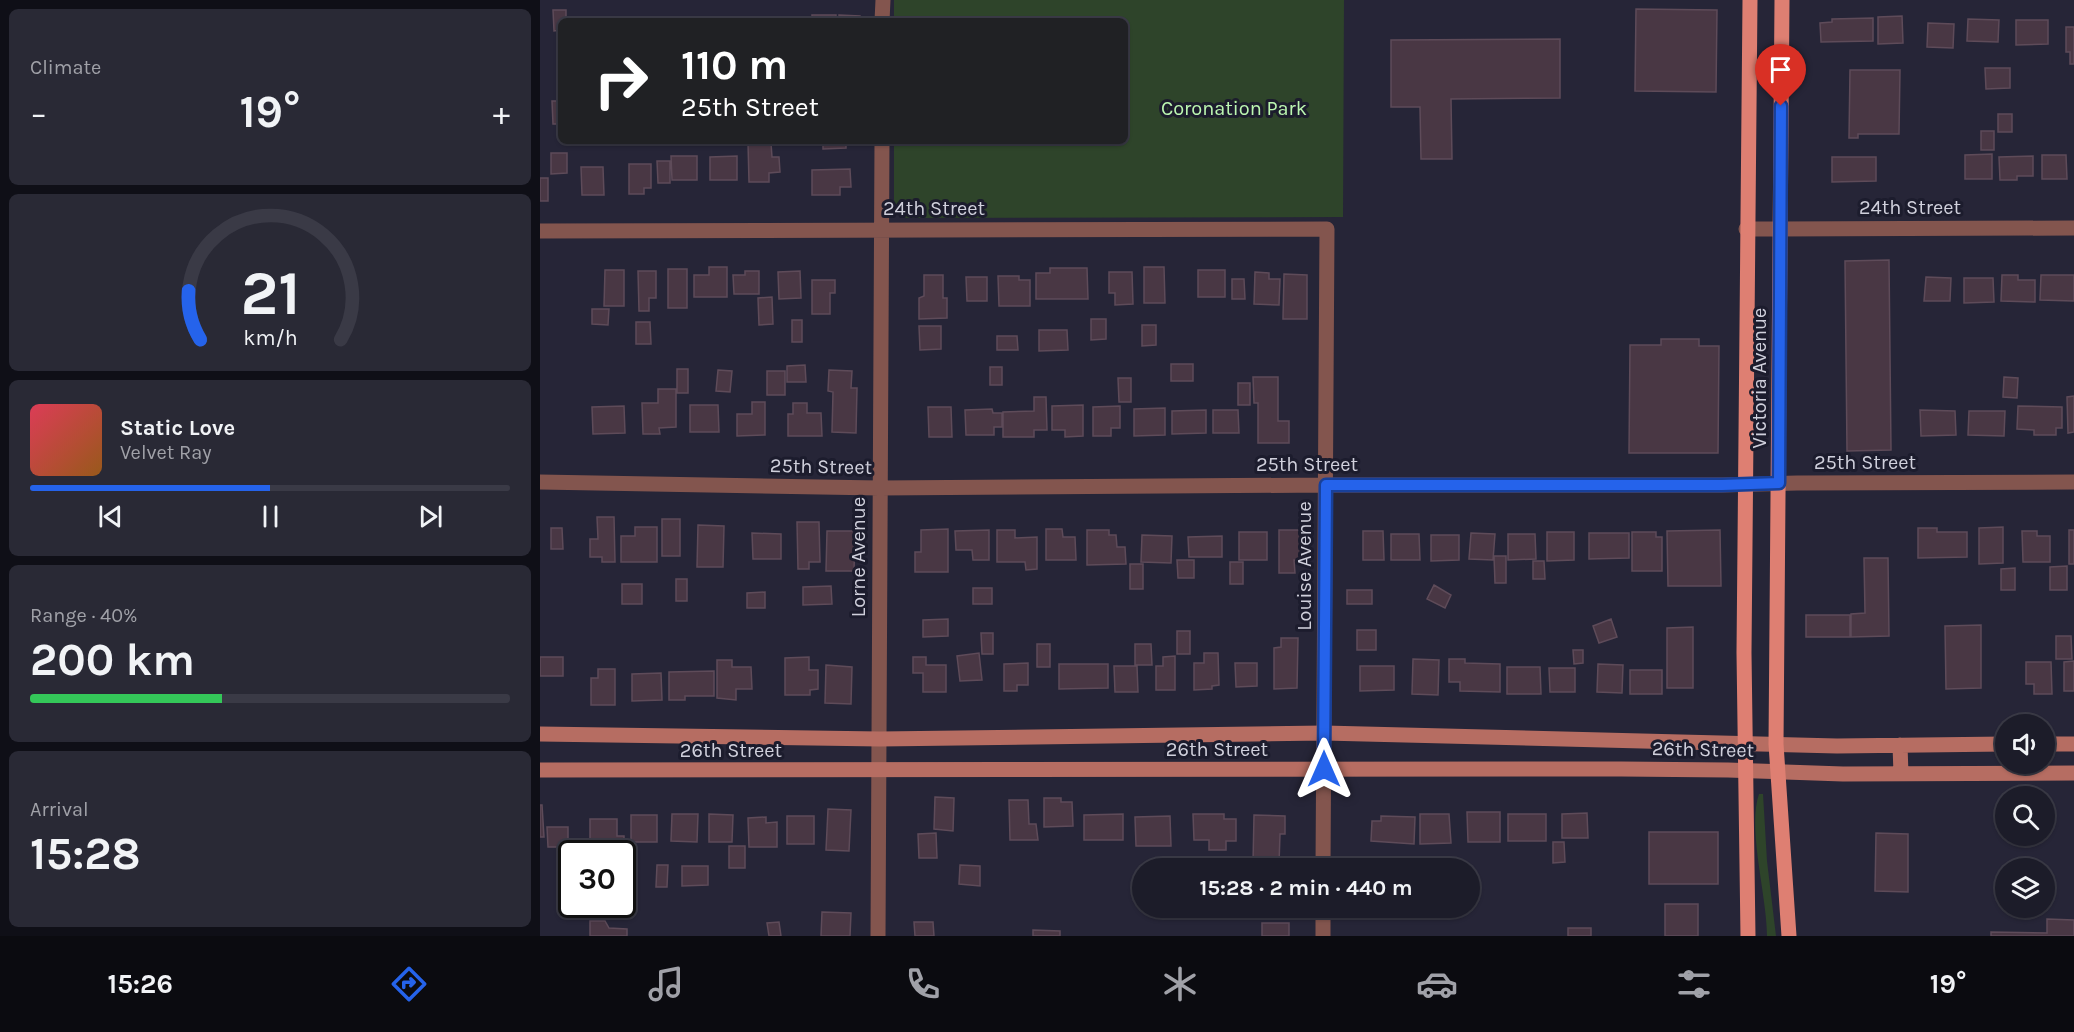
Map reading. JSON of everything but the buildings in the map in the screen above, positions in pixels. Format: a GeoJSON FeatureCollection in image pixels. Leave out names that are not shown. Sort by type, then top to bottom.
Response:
{"type":"FeatureCollection","features":[{"type":"Feature","properties":{"kind":"main road","name":"Victoria Avenue"},"geometry":{"type":"LineString","coordinates":[[1748,936],[1744,653],[1746,229],[1750,0]]}},
{"type":"Feature","properties":{"kind":"main road","name":"Victoria Avenue"},"geometry":{"type":"LineString","coordinates":[[1782,0],[1776,744],[1789,936]]}},
{"type":"Feature","properties":{"kind":"street"},"geometry":{"type":"LineString","coordinates":[[882,18],[883,0]]}},
{"type":"Feature","properties":{"kind":"street","name":"Lorne Avenue"},"geometry":{"type":"LineString","coordinates":[[878,936],[882,144]]}},
{"type":"Feature","properties":{"kind":"street","name":"24th Street"},"geometry":{"type":"LineString","coordinates":[[1746,229],[2074,228]]}},
{"type":"Feature","properties":{"kind":"street","name":"24th Street"},"geometry":{"type":"LineString","coordinates":[[540,231],[1327,229]]}},
{"type":"Feature","properties":{"kind":"street","name":"Louise Avenue"},"geometry":{"type":"LineString","coordinates":[[1323,858],[1327,229]]}},
{"type":"Feature","properties":{"kind":"street","name":"25th Street"},"geometry":{"type":"LineString","coordinates":[[540,482],[879,488],[2074,482]]}},
{"type":"Feature","properties":{"kind":"street","name":"26th Street"},"geometry":{"type":"LineString","coordinates":[[540,734],[880,739],[1324,733],[1746,744],[1995,744]]}},
{"type":"Feature","properties":{"kind":"street"},"geometry":{"type":"LineString","coordinates":[[2055,744],[2074,744]]}},
{"type":"Feature","properties":{"kind":"street"},"geometry":{"type":"LineString","coordinates":[[1900,745],[1901,774]]}},
{"type":"Feature","properties":{"kind":"street","name":"26th Street"},"geometry":{"type":"LineString","coordinates":[[540,770],[1324,769],[1745,770],[1901,774],[2074,773]]}},
{"type":"Feature","properties":{"kind":"street"},"geometry":{"type":"LineString","coordinates":[[1323,918],[1323,936]]}},
{"type":"Feature","properties":{"kind":"green space","name":"Coronation Park"},"geometry":{"type":"Polygon","coordinates":[[[894,0],[1344,0],[1343,217],[906,218],[897,212],[894,206],[894,144],[1128,144],[1128,18],[894,18],[894,0]]]}},
{"type":"Feature","properties":{"kind":"green space"},"geometry":{"type":"Polygon","coordinates":[[[1759,794],[1763,794],[1767,861],[1776,936],[1767,936],[1756,844],[1755,825],[1759,794]]]}},
{"type":"Feature","properties":{"kind":"route"},"geometry":{"type":"LineString","coordinates":[[1324,769],[1326,485],[1779,483],[1781,106]]}}]}
